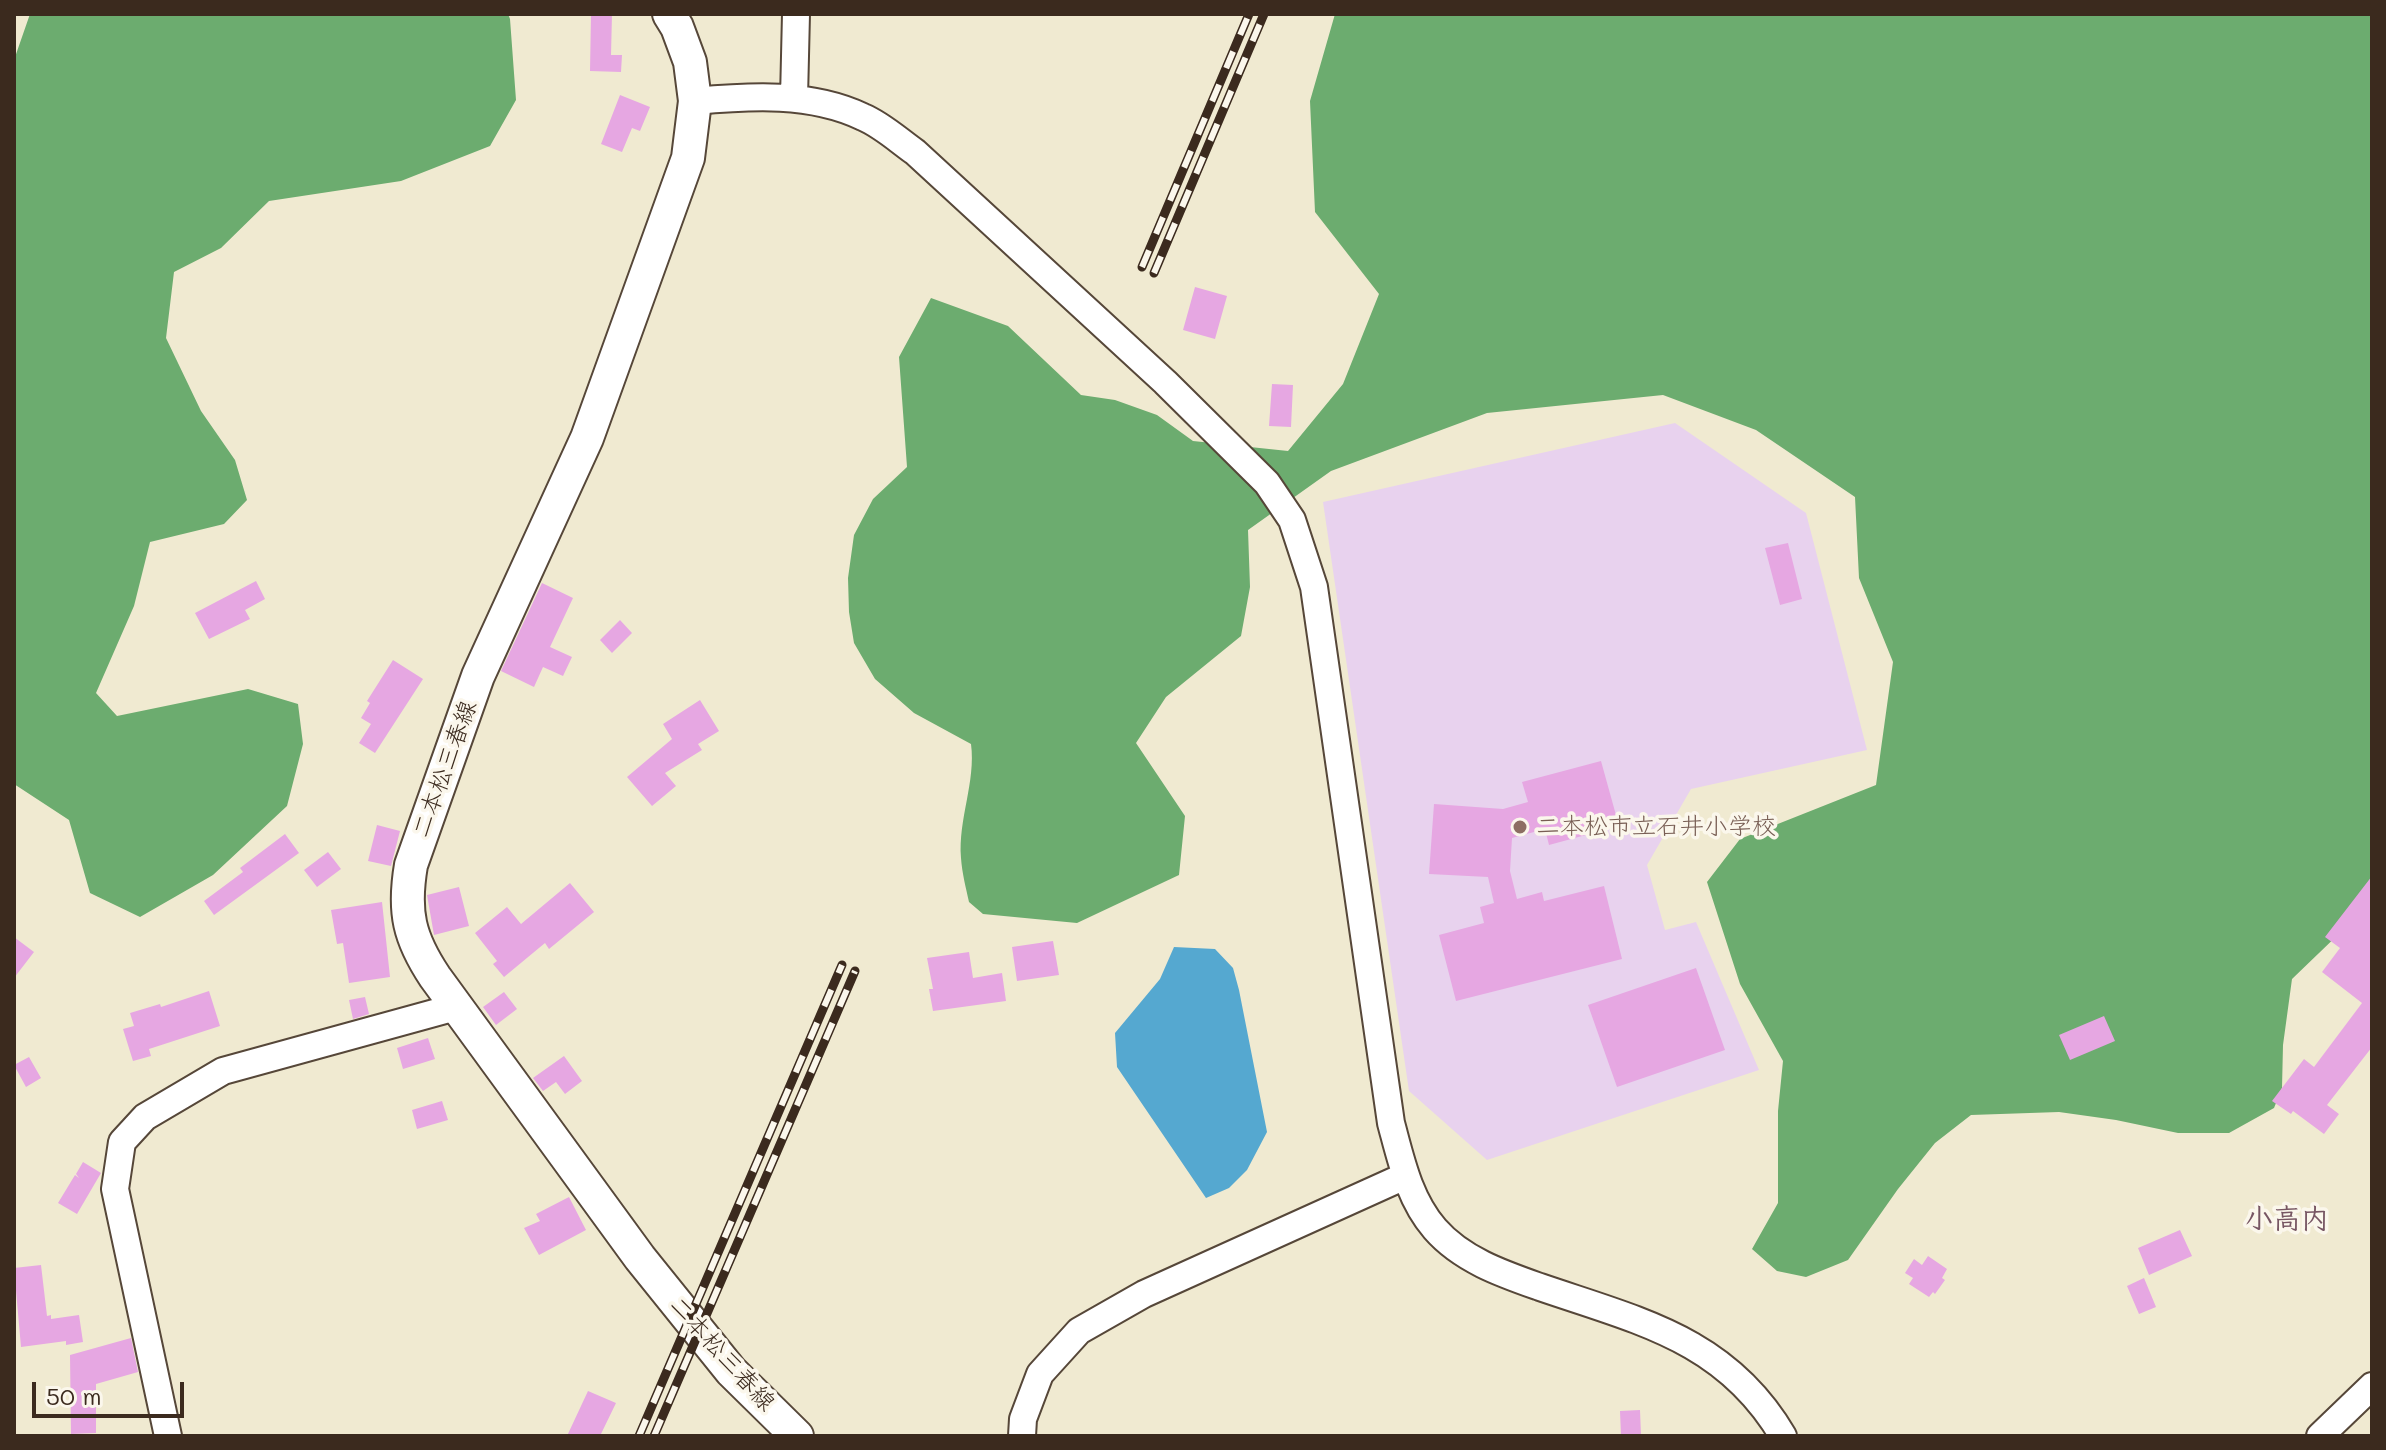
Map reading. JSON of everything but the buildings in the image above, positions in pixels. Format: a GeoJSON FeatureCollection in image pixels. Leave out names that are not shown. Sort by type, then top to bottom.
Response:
{"type":"FeatureCollection","features":[{"type":"Feature","properties":{"kind":"main road","name":"二本松三春線"},"geometry":{"type":"LineString","coordinates":[[669,14],[690,62],[695,101],[688,158],[587,438],[478,676],[411,865],[406,902],[411,933],[421,956],[456,1007],[640,1258],[731,1371],[797,1436]]}},
{"type":"Feature","properties":{"kind":"street"},"geometry":{"type":"LineString","coordinates":[[794,98],[796,14]]}},
{"type":"Feature","properties":{"kind":"street"},"geometry":{"type":"LineString","coordinates":[[695,101],[794,98],[864,117],[915,152],[1165,382],[1267,483],[1292,520],[1314,587],[1391,1123],[1405,1176],[1435,1229],[1455,1247],[1494,1270],[1659,1328],[1694,1346],[1723,1365],[1745,1386],[1765,1407],[1783,1436]]}},
{"type":"Feature","properties":{"kind":"street"},"geometry":{"type":"LineString","coordinates":[[168,1436],[115,1189],[122,1142],[145,1117],[223,1071],[456,1007]]}},
{"type":"Feature","properties":{"kind":"street"},"geometry":{"type":"LineString","coordinates":[[1022,1436],[1023,1419],[1040,1374],[1079,1331],[1144,1294],[1405,1176]]}},
{"type":"Feature","properties":{"kind":"street"},"geometry":{"type":"LineString","coordinates":[[2320,1436],[2370,1393]]}},
{"type":"Feature","properties":{"kind":"shaded area","name":"二本松市立石井小学校"},"geometry":{"type":"Polygon","coordinates":[[[1675,423],[1806,513],[1867,750],[1691,789],[1647,865],[1665,930],[1696,922],[1759,1070],[1487,1160],[1409,1091],[1323,502],[1675,423]]]}},
{"type":"Feature","properties":{"kind":"green space"},"geometry":{"type":"Polygon","coordinates":[[[30,14],[508,14],[510,19],[516,100],[490,146],[401,181],[269,201],[221,248],[174,272],[166,338],[201,411],[235,460],[247,500],[224,524],[150,542],[134,606],[96,693],[117,716],[248,689],[298,704],[303,744],[287,806],[213,875],[140,917],[90,893],[69,820],[14,784],[14,60],[30,14]]]}},
{"type":"Feature","properties":{"kind":"green space"},"geometry":{"type":"Polygon","coordinates":[[[1335,14],[2372,14],[2372,902],[2292,979],[2283,1045],[2282,1088],[2274,1108],[2229,1133],[2178,1133],[2059,1112],[1971,1115],[1935,1143],[1848,1260],[1806,1277],[1777,1271],[1752,1249],[1778,1203],[1778,1111],[1783,1061],[1740,984],[1707,882],[1740,839],[1876,785],[1893,662],[1859,578],[1855,497],[1756,430],[1663,395],[1487,413],[1331,471],[1248,530],[1250,587],[1241,636],[1166,697],[1136,743],[1185,816],[1179,875],[1077,923],[983,914],[969,902],[962,869],[961,843],[971,772],[971,744],[914,713],[875,679],[854,643],[849,612],[848,578],[854,535],[873,499],[907,467],[899,357],[931,298],[1008,326],[1081,395],[1115,400],[1157,415],[1193,441],[1288,451],[1343,384],[1379,294],[1315,212],[1310,101],[1335,14]]]}},
{"type":"Feature","properties":{"kind":"water"},"geometry":{"type":"Polygon","coordinates":[[[1174,947],[1215,949],[1233,968],[1267,1132],[1247,1170],[1229,1188],[1206,1198],[1117,1067],[1115,1033],[1160,979],[1174,947]]]}},
{"type":"Feature","properties":{"kind":"railway"},"geometry":{"type":"LineString","coordinates":[[1142,267],[1249,14]]}},
{"type":"Feature","properties":{"kind":"railway"},"geometry":{"type":"LineString","coordinates":[[1154,273],[1264,14]]}},
{"type":"Feature","properties":{"kind":"railway"},"geometry":{"type":"LineString","coordinates":[[639,1436],[842,965]]}},
{"type":"Feature","properties":{"kind":"railway"},"geometry":{"type":"LineString","coordinates":[[654,1436],[855,971]]}},
{"type":"Feature","properties":{"kind":"place","name":"二本松市立石井小学校"},"geometry":{"type":"Point","coordinates":[1520,827]}},
{"type":"Feature","properties":{"kind":"district","name":"小高内"},"geometry":{"type":"Point","coordinates":[2287,1219]}}]}
